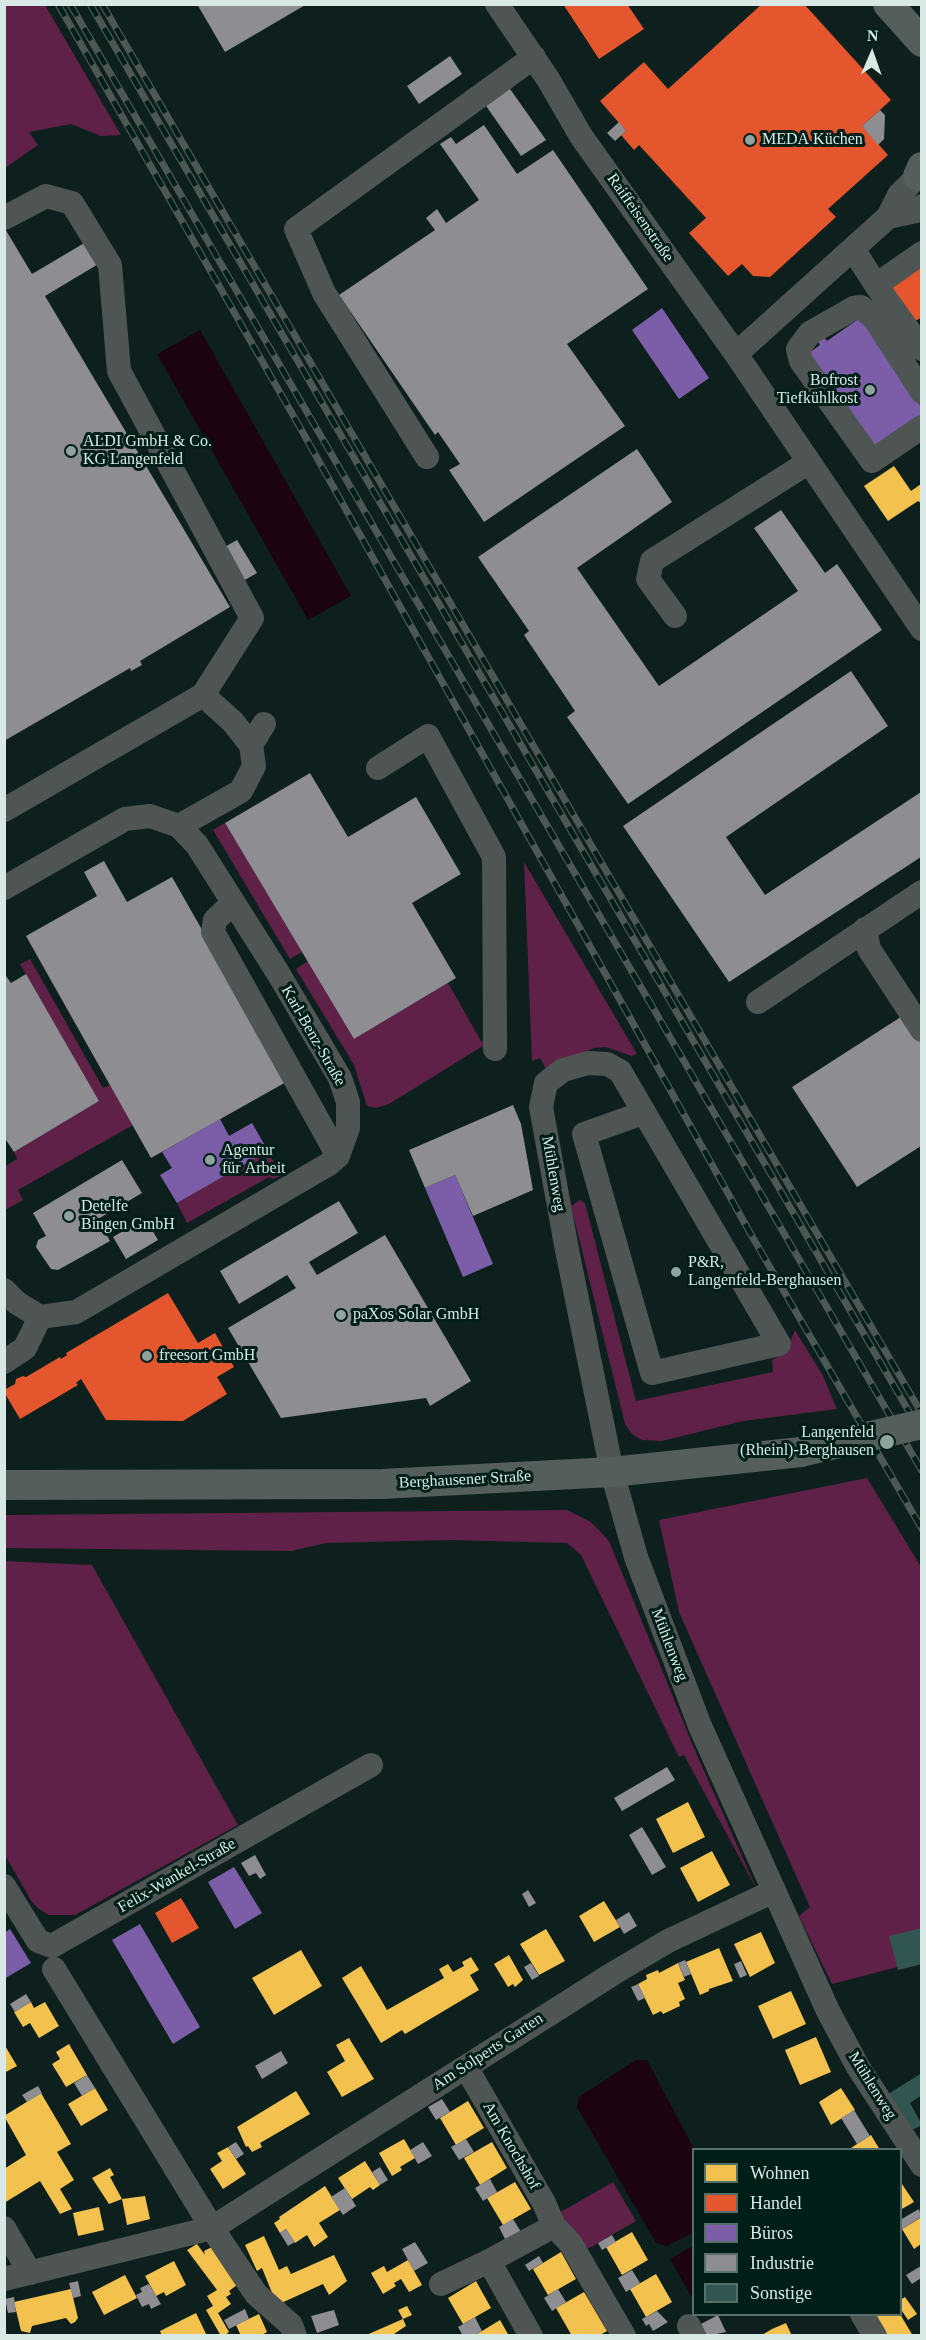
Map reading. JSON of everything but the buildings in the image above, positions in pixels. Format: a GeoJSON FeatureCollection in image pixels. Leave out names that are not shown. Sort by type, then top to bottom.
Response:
{"type":"FeatureCollection","features":[{"type":"Feature","properties":{"kind":"main road"},"geometry":{"type":"LineString","coordinates":[[888,4],[917,37],[921,67]]}},
{"type":"Feature","properties":{"kind":"main road","name":"Berghausener Straße"},"geometry":{"type":"LineString","coordinates":[[4,1485],[382,1484],[612,1472],[801,1452],[921,1424]]}},
{"type":"Feature","properties":{"kind":"street","name":"Raiffeisenstraße"},"geometry":{"type":"LineString","coordinates":[[496,4],[534,57],[581,136],[736,354],[921,629]]}},
{"type":"Feature","properties":{"kind":"street"},"geometry":{"type":"LineString","coordinates":[[427,457],[324,293],[296,229],[534,57]]}},
{"type":"Feature","properties":{"kind":"street"},"geometry":{"type":"LineString","coordinates":[[736,354],[888,217],[899,195],[920,171]]}},
{"type":"Feature","properties":{"kind":"street"},"geometry":{"type":"LineString","coordinates":[[4,219],[46,196],[72,203],[110,266],[119,371],[252,618],[203,695],[4,810]]}},
{"type":"Feature","properties":{"kind":"street"},"geometry":{"type":"LineString","coordinates":[[888,217],[916,211],[921,206]]}},
{"type":"Feature","properties":{"kind":"street"},"geometry":{"type":"LineString","coordinates":[[853,249],[921,350]]}},
{"type":"Feature","properties":{"kind":"street"},"geometry":{"type":"LineString","coordinates":[[876,285],[921,253]]}},
{"type":"Feature","properties":{"kind":"street"},"geometry":{"type":"LineString","coordinates":[[812,286],[833,319]]}},
{"type":"Feature","properties":{"kind":"street"},"geometry":{"type":"LineString","coordinates":[[921,392],[867,309],[854,308],[810,333],[802,342],[798,355],[872,461],[921,427]]}},
{"type":"Feature","properties":{"kind":"street"},"geometry":{"type":"LineString","coordinates":[[675,616],[648,579],[652,561],[809,462]]}},
{"type":"Feature","properties":{"kind":"street"},"geometry":{"type":"LineString","coordinates":[[179,826],[241,791],[254,766],[250,745],[233,722],[203,695]]}},
{"type":"Feature","properties":{"kind":"street"},"geometry":{"type":"LineString","coordinates":[[250,745],[264,724]]}},
{"type":"Feature","properties":{"kind":"street"},"geometry":{"type":"LineString","coordinates":[[378,768],[428,736],[494,857],[495,1049]]}},
{"type":"Feature","properties":{"kind":"street","name":"Karl-Benz-Straße"},"geometry":{"type":"LineString","coordinates":[[4,888],[124,819],[150,816],[179,826],[197,845],[340,1078],[348,1102],[348,1128],[338,1155]]}},
{"type":"Feature","properties":{"kind":"street"},"geometry":{"type":"LineString","coordinates":[[758,1002],[921,892]]}},
{"type":"Feature","properties":{"kind":"street"},"geometry":{"type":"LineString","coordinates":[[4,1290],[17,1303],[40,1317],[76,1312],[329,1164],[338,1155],[213,932],[215,920],[233,903]]}},
{"type":"Feature","properties":{"kind":"street"},"geometry":{"type":"LineString","coordinates":[[865,929],[868,949],[921,1030]]}},
{"type":"Feature","properties":{"kind":"street","name":"Mühlenweg"},"geometry":{"type":"LineString","coordinates":[[643,1113],[620,1071],[607,1064],[588,1063],[563,1070],[546,1083],[541,1107],[612,1472],[636,1557],[692,1705],[774,1891],[828,2011],[858,2067],[921,2165]]}},
{"type":"Feature","properties":{"kind":"street"},"geometry":{"type":"LineString","coordinates":[[643,1113],[734,1272],[779,1344],[652,1373],[584,1134],[643,1113]]}},
{"type":"Feature","properties":{"kind":"street"},"geometry":{"type":"LineString","coordinates":[[4,1362],[25,1348],[40,1317]]}},
{"type":"Feature","properties":{"kind":"street","name":"Felix-Wankel-Straße"},"geometry":{"type":"LineString","coordinates":[[4,1886],[38,1941],[52,1946],[371,1765]]}},
{"type":"Feature","properties":{"kind":"street","name":"Am Solperts Garten"},"geometry":{"type":"LineString","coordinates":[[4,2279],[212,2228],[521,2030],[632,1962],[668,1941],[774,1891]]}},
{"type":"Feature","properties":{"kind":"street"},"geometry":{"type":"LineString","coordinates":[[54,1969],[212,2228],[256,2295],[291,2325],[295,2336]]}},
{"type":"Feature","properties":{"kind":"street","name":"Am Knochshof"},"geometry":{"type":"LineString","coordinates":[[466,2067],[544,2203],[554,2226],[571,2244],[624,2336]]}},
{"type":"Feature","properties":{"kind":"street"},"geometry":{"type":"LineString","coordinates":[[441,2284],[554,2226]]}},
{"type":"Feature","properties":{"kind":"street"},"geometry":{"type":"LineString","coordinates":[[4,2228],[30,2273]]}},
{"type":"Feature","properties":{"kind":"street"},"geometry":{"type":"LineString","coordinates":[[489,2260],[531,2336]]}},
{"type":"Feature","properties":{"kind":"street"},"geometry":{"type":"LineString","coordinates":[[863,2316],[875,2336]]}},
{"type":"Feature","properties":{"kind":"shaded area"},"geometry":{"type":"Polygon","coordinates":[[[5,4],[45,5],[121,135],[101,136],[71,124],[29,132],[38,145],[5,168],[5,4]]]}},
{"type":"Feature","properties":{"kind":"shaded area"},"geometry":{"type":"Polygon","coordinates":[[[200,330],[351,596],[308,620],[157,354],[200,330]]]}},
{"type":"Feature","properties":{"kind":"shaded area"},"geometry":{"type":"Polygon","coordinates":[[[225,823],[302,952],[290,959],[213,830],[225,823]]]}},
{"type":"Feature","properties":{"kind":"shaded area"},"geometry":{"type":"Polygon","coordinates":[[[524,862],[637,1054],[632,1056],[606,1047],[594,1048],[546,1069],[540,1058],[532,1061],[524,862]]]}},
{"type":"Feature","properties":{"kind":"shaded area"},"geometry":{"type":"Polygon","coordinates":[[[30,959],[103,1088],[110,1085],[133,1125],[18,1190],[23,1200],[5,1210],[4,1167],[17,1159],[14,1152],[99,1101],[20,964],[30,959]]]}},
{"type":"Feature","properties":{"kind":"shaded area"},"geometry":{"type":"Polygon","coordinates":[[[308,961],[354,1039],[448,983],[481,1041],[486,1044],[389,1104],[376,1108],[367,1106],[354,1065],[296,969],[308,961]]]}},
{"type":"Feature","properties":{"kind":"shaded area"},"geometry":{"type":"Polygon","coordinates":[[[268,1151],[281,1176],[273,1179],[269,1177],[187,1223],[177,1203],[268,1151]]]}},
{"type":"Feature","properties":{"kind":"shaded area"},"geometry":{"type":"Polygon","coordinates":[[[580,1200],[585,1203],[636,1401],[773,1372],[772,1360],[785,1353],[795,1330],[823,1376],[837,1409],[743,1421],[662,1441],[642,1440],[632,1434],[625,1424],[571,1206],[580,1200]]]}},
{"type":"Feature","properties":{"kind":"shaded area"},"geometry":{"type":"Polygon","coordinates":[[[867,1478],[921,1567],[921,1961],[832,1984],[799,1916],[810,1907],[679,1612],[659,1520],[867,1478]]]}},
{"type":"Feature","properties":{"kind":"shaded area"},"geometry":{"type":"Polygon","coordinates":[[[567,1510],[591,1522],[609,1541],[696,1753],[757,1890],[684,1755],[679,1757],[581,1555],[567,1543],[449,1540],[326,1543],[291,1551],[5,1548],[4,1515],[567,1510]]]}},
{"type":"Feature","properties":{"kind":"shaded area"},"geometry":{"type":"Polygon","coordinates":[[[4,1561],[92,1565],[238,1825],[75,1915],[49,1915],[39,1909],[32,1902],[5,1855],[4,1561]]]}},
{"type":"Feature","properties":{"kind":"shaded area"},"geometry":{"type":"Polygon","coordinates":[[[636,2060],[647,2060],[693,2148],[692,2233],[666,2246],[656,2243],[577,2107],[579,2097],[636,2060]]]}},
{"type":"Feature","properties":{"kind":"shaded area"},"geometry":{"type":"Polygon","coordinates":[[[613,2182],[636,2221],[582,2252],[559,2213],[613,2182]]]}},
{"type":"Feature","properties":{"kind":"shaded area"},"geometry":{"type":"Polygon","coordinates":[[[692,2247],[691,2296],[670,2259],[692,2247]]]}},
{"type":"Feature","properties":{"kind":"railway"},"geometry":{"type":"LineString","coordinates":[[58,4],[302,431],[753,1238],[922,1529]]}},
{"type":"Feature","properties":{"kind":"railway"},"geometry":{"type":"LineString","coordinates":[[70,4],[922,1471]]}},
{"type":"Feature","properties":{"kind":"railway"},"geometry":{"type":"LineString","coordinates":[[90,4],[922,1434]]}},
{"type":"Feature","properties":{"kind":"railway"},"geometry":{"type":"LineString","coordinates":[[102,4],[922,1414]]}},
{"type":"Feature","properties":{"kind":"place","name":"MEDA Küchen"},"geometry":{"type":"Point","coordinates":[750,140]}},
{"type":"Feature","properties":{"kind":"place","name":"Bofrost Tiefkühlkost"},"geometry":{"type":"Point","coordinates":[870,390]}},
{"type":"Feature","properties":{"kind":"place","name":"ALDI GmbH & Co. KG Langenfeld"},"geometry":{"type":"Point","coordinates":[71,451]}},
{"type":"Feature","properties":{"kind":"place","name":"Agentur für Arbeit"},"geometry":{"type":"Point","coordinates":[210,1160]}},
{"type":"Feature","properties":{"kind":"place","name":"Detelfe Bingen GmbH"},"geometry":{"type":"Point","coordinates":[69,1216]}},
{"type":"Feature","properties":{"kind":"place","name":"P&R, Langenfeld-Berghausen"},"geometry":{"type":"Point","coordinates":[676,1272]}},
{"type":"Feature","properties":{"kind":"place","name":"paXos Solar GmbH"},"geometry":{"type":"Point","coordinates":[341,1315]}},
{"type":"Feature","properties":{"kind":"place","name":"freesort GmbH"},"geometry":{"type":"Point","coordinates":[147,1356]}},
{"type":"Feature","properties":{"kind":"place","name":"Langenfeld (Rheinl)-Berghausen"},"geometry":{"type":"Point","coordinates":[887,1442]}}]}
